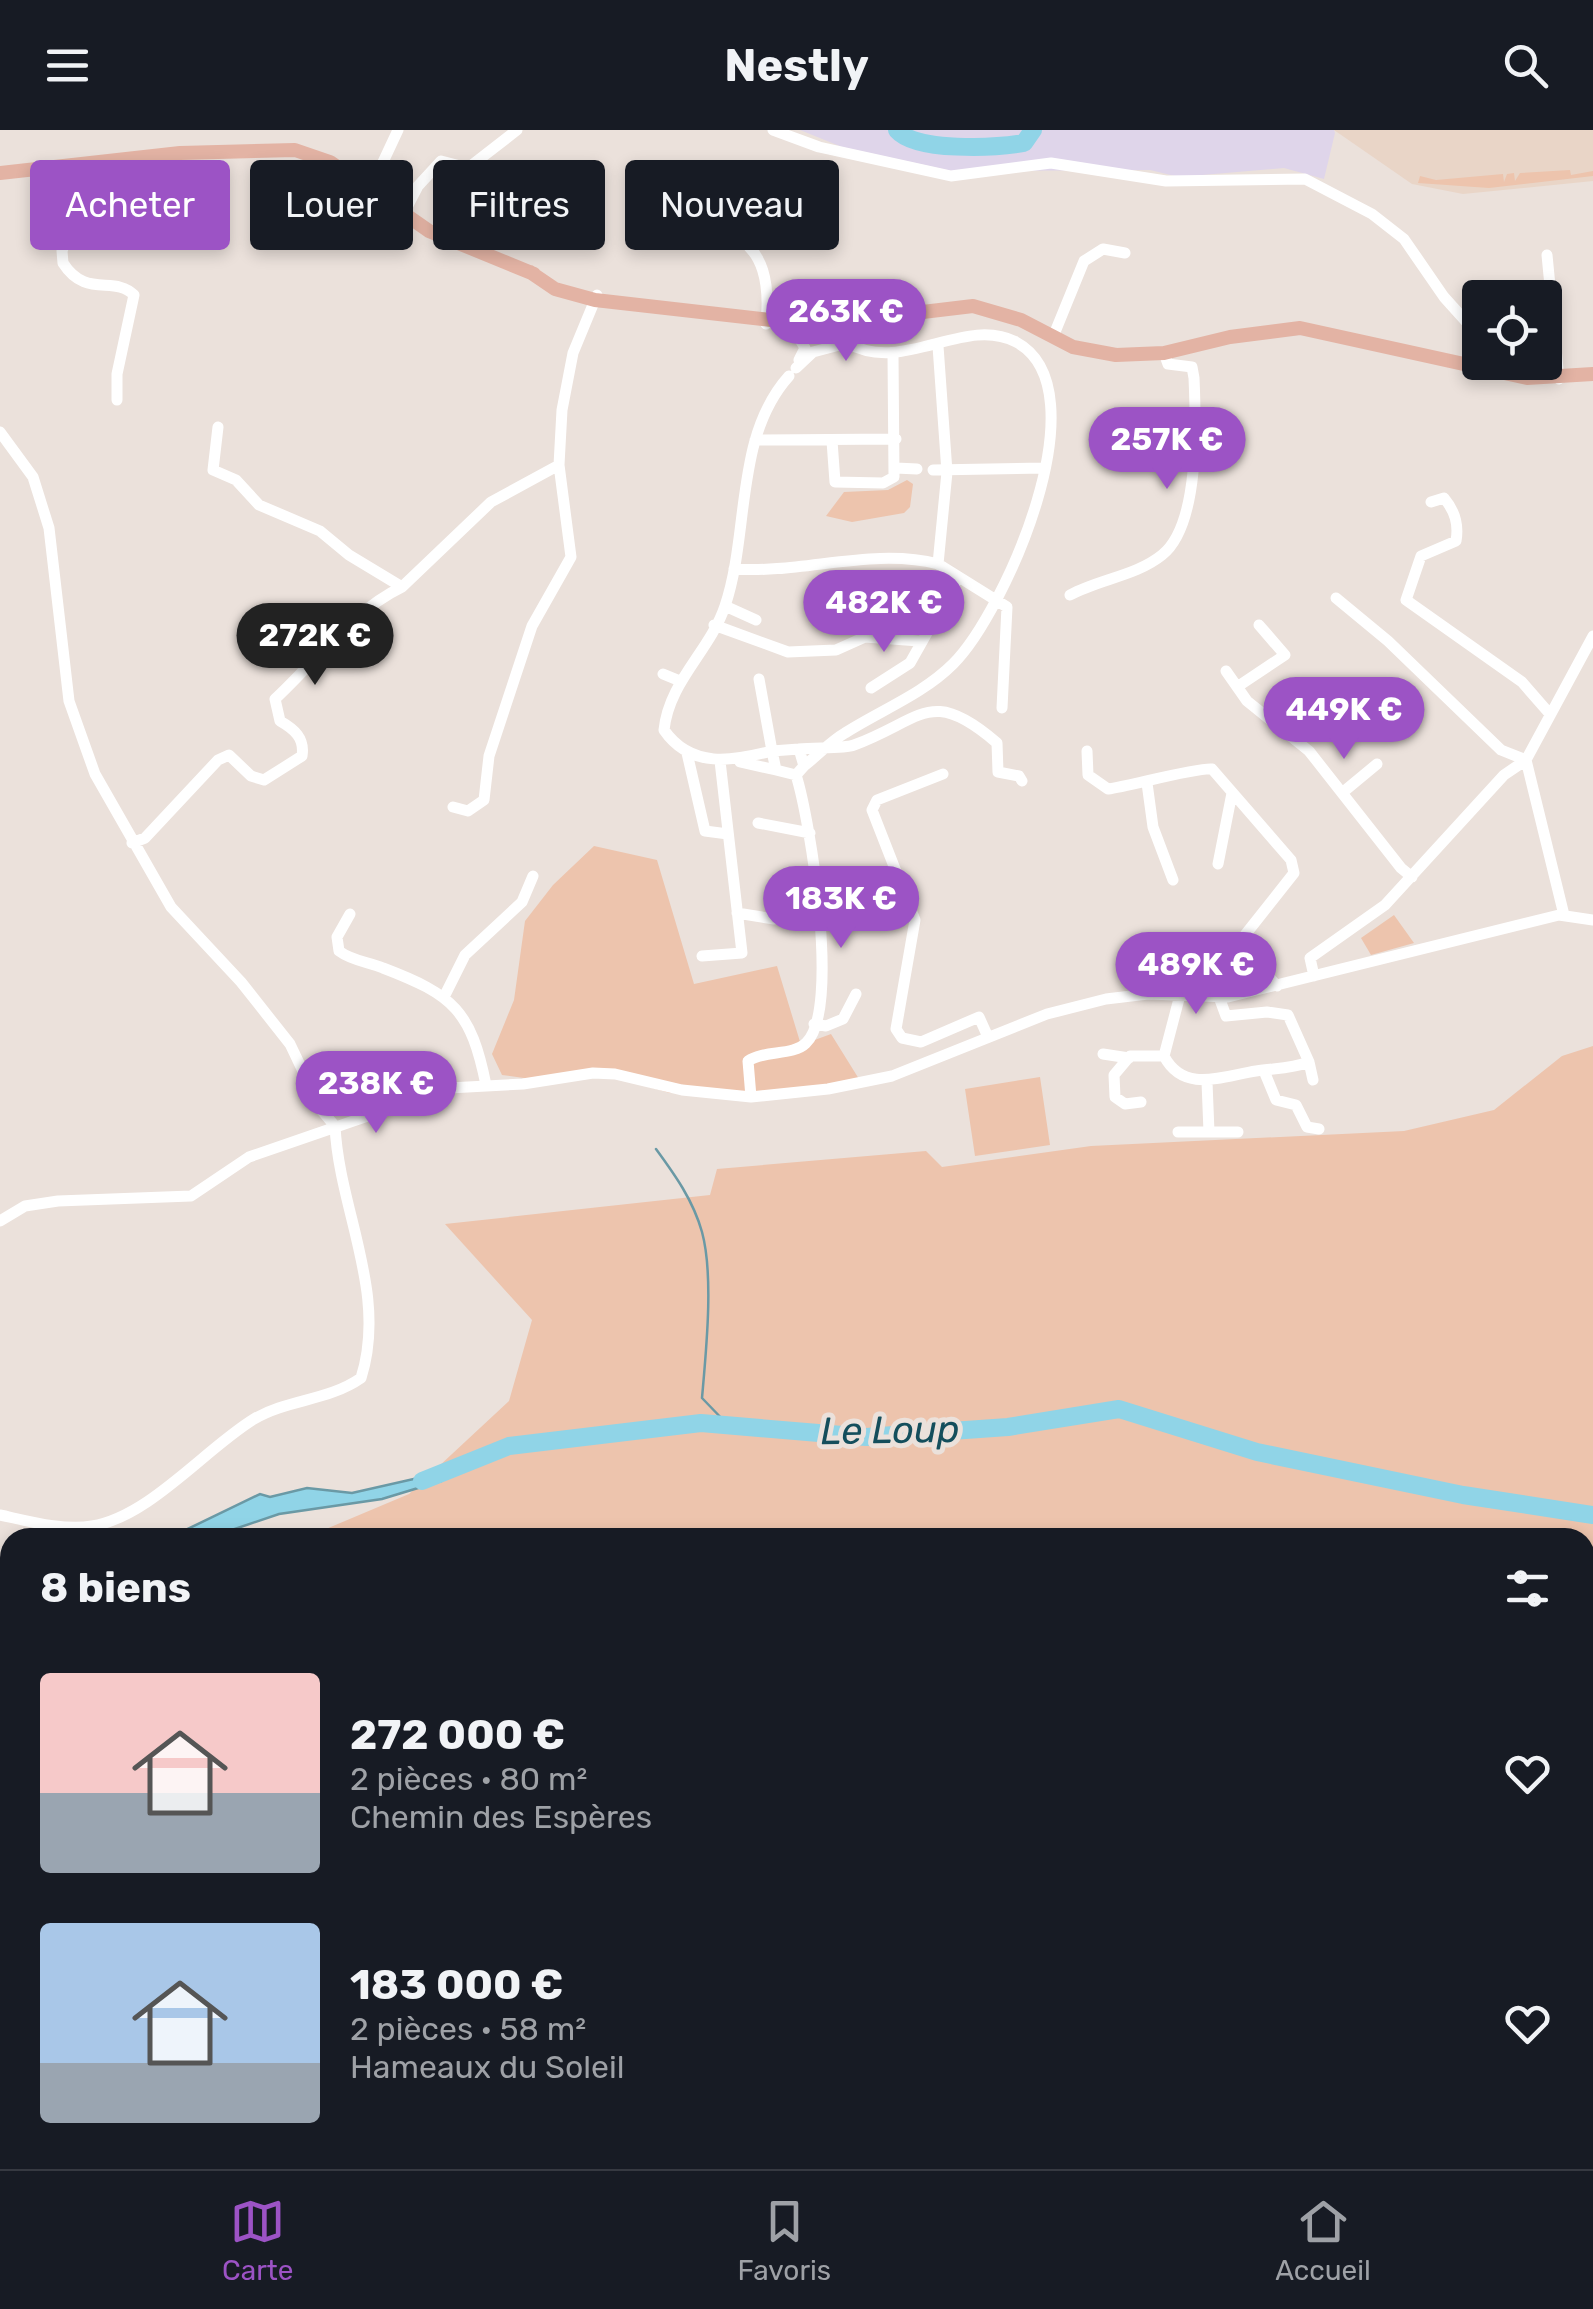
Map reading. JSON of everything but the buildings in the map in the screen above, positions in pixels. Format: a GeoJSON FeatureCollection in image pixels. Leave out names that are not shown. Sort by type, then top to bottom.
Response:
{"type":"FeatureCollection","features":[{"type":"Feature","properties":{"kind":"main road"},"geometry":{"type":"LineString","coordinates":[[121,160],[278,148],[313,154],[324,160]]}},
{"type":"Feature","properties":{"kind":"main road"},"geometry":{"type":"LineString","coordinates":[[0,173],[30,170]]}},
{"type":"Feature","properties":{"kind":"main road"},"geometry":{"type":"LineString","coordinates":[[413,219],[596,297],[722,314],[794,330],[850,337],[949,307]]}},
{"type":"Feature","properties":{"kind":"main road"},"geometry":{"type":"LineString","coordinates":[[766,322],[832,325],[949,307],[998,312],[1089,351],[1164,354],[1230,337],[1300,328],[1462,360]]}},
{"type":"Feature","properties":{"kind":"main road"},"geometry":{"type":"LineString","coordinates":[[1562,379],[1593,374]]}},
{"type":"Feature","properties":{"kind":"street"},"geometry":{"type":"LineString","coordinates":[[384,160],[398,130]]}},
{"type":"Feature","properties":{"kind":"street"},"geometry":{"type":"LineString","coordinates":[[413,196],[441,161],[468,168],[517,130]]}},
{"type":"Feature","properties":{"kind":"street"},"geometry":{"type":"LineString","coordinates":[[772,130],[819,147],[951,176],[1051,162],[1166,181],[1305,178],[1372,214],[1404,239],[1462,317]]}},
{"type":"Feature","properties":{"kind":"street"},"geometry":{"type":"LineString","coordinates":[[1052,337],[1084,261],[1104,249],[1124,253]]}},
{"type":"Feature","properties":{"kind":"street"},"geometry":{"type":"LineString","coordinates":[[62,250],[69,273],[91,287],[122,288],[134,296],[117,374],[118,400]]}},
{"type":"Feature","properties":{"kind":"street"},"geometry":{"type":"LineString","coordinates":[[747,250],[768,286],[766,322]]}},
{"type":"Feature","properties":{"kind":"street"},"geometry":{"type":"LineString","coordinates":[[1546,255],[1549,280]]}},
{"type":"Feature","properties":{"kind":"street"},"geometry":{"type":"LineString","coordinates":[[452,807],[468,811],[484,800],[490,756],[532,626],[571,557],[559,465],[566,382],[596,297]]}},
{"type":"Feature","properties":{"kind":"street"},"geometry":{"type":"LineString","coordinates":[[736,760],[776,770],[800,770],[840,735],[927,685],[954,663],[997,600],[1036,510],[1043,468],[1050,410],[1041,364],[1016,342],[994,337],[959,338],[893,354],[860,351],[850,337],[813,352],[796,368],[805,348],[794,330]]}},
{"type":"Feature","properties":{"kind":"street"},"geometry":{"type":"LineString","coordinates":[[938,346],[947,472],[938,564]]}},
{"type":"Feature","properties":{"kind":"street"},"geometry":{"type":"LineString","coordinates":[[832,441],[838,483],[886,482],[894,478],[893,354]]}},
{"type":"Feature","properties":{"kind":"street"},"geometry":{"type":"LineString","coordinates":[[1070,595],[1145,566],[1176,540],[1194,464],[1194,378],[1192,367],[1168,364],[1164,354]]}},
{"type":"Feature","properties":{"kind":"street"},"geometry":{"type":"LineString","coordinates":[[789,376],[767,409],[755,440],[725,606],[680,681],[666,712],[664,730],[687,753],[720,761],[834,744],[849,747],[920,713],[963,714],[997,743],[998,772],[1019,776],[1022,782]]}},
{"type":"Feature","properties":{"kind":"street"},"geometry":{"type":"LineString","coordinates":[[218,427],[213,470],[236,480],[260,505],[320,531],[402,587]]}},
{"type":"Feature","properties":{"kind":"street"},"geometry":{"type":"LineString","coordinates":[[0,432],[33,478],[49,528],[68,701],[95,774],[171,907],[241,982],[290,1044],[335,1134],[337,1166],[353,1210],[371,1326],[361,1378],[338,1394],[257,1417],[151,1498],[111,1520],[92,1526],[0,1515]]}},
{"type":"Feature","properties":{"kind":"street"},"geometry":{"type":"LineString","coordinates":[[755,440],[896,439]]}},
{"type":"Feature","properties":{"kind":"street"},"geometry":{"type":"LineString","coordinates":[[132,842],[145,838],[218,760],[229,755],[251,776],[264,780],[302,756],[304,746],[295,729],[280,720],[275,699],[492,502],[559,465]]}},
{"type":"Feature","properties":{"kind":"street"},"geometry":{"type":"LineString","coordinates":[[896,468],[916,469]]}},
{"type":"Feature","properties":{"kind":"street"},"geometry":{"type":"LineString","coordinates":[[933,470],[1043,468]]}},
{"type":"Feature","properties":{"kind":"street"},"geometry":{"type":"LineString","coordinates":[[1431,502],[1444,498],[1451,506],[1458,528],[1456,541],[1421,556],[1406,600],[1522,682],[1548,713]]}},
{"type":"Feature","properties":{"kind":"street"},"geometry":{"type":"LineString","coordinates":[[734,569],[772,572],[905,556],[938,564],[997,600],[1008,612],[1002,708]]}},
{"type":"Feature","properties":{"kind":"street"},"geometry":{"type":"LineString","coordinates":[[872,688],[910,664],[919,641],[958,578]]}},
{"type":"Feature","properties":{"kind":"street"},"geometry":{"type":"LineString","coordinates":[[1336,598],[1388,641],[1501,750],[1526,760]]}},
{"type":"Feature","properties":{"kind":"street"},"geometry":{"type":"LineString","coordinates":[[725,606],[756,620]]}},
{"type":"Feature","properties":{"kind":"street"},"geometry":{"type":"LineString","coordinates":[[714,625],[788,652],[836,650],[865,637],[919,641]]}},
{"type":"Feature","properties":{"kind":"street"},"geometry":{"type":"LineString","coordinates":[[1237,686],[1284,655],[1260,626]]}},
{"type":"Feature","properties":{"kind":"street"},"geometry":{"type":"LineString","coordinates":[[1314,976],[1310,958],[1385,905],[1504,775],[1526,760],[1593,636]]}},
{"type":"Feature","properties":{"kind":"street"},"geometry":{"type":"LineString","coordinates":[[1226,671],[1247,701],[1309,751],[1412,877]]}},
{"type":"Feature","properties":{"kind":"street"},"geometry":{"type":"LineString","coordinates":[[663,674],[680,681]]}},
{"type":"Feature","properties":{"kind":"street"},"geometry":{"type":"LineString","coordinates":[[759,680],[776,770]]}},
{"type":"Feature","properties":{"kind":"street"},"geometry":{"type":"LineString","coordinates":[[751,1096],[748,1061],[804,1046],[814,1024],[822,932],[799,749]]}},
{"type":"Feature","properties":{"kind":"street"},"geometry":{"type":"LineString","coordinates":[[1087,751],[1088,774],[1108,789],[1187,775],[1201,768],[1212,769],[1291,860],[1294,873],[1245,935],[1243,946],[1276,986]]}},
{"type":"Feature","properties":{"kind":"street"},"geometry":{"type":"LineString","coordinates":[[687,753],[705,831],[728,834]]}},
{"type":"Feature","properties":{"kind":"street"},"geometry":{"type":"LineString","coordinates":[[1526,760],[1564,915]]}},
{"type":"Feature","properties":{"kind":"street"},"geometry":{"type":"LineString","coordinates":[[702,956],[742,953],[720,761]]}},
{"type":"Feature","properties":{"kind":"street"},"geometry":{"type":"LineString","coordinates":[[1342,793],[1376,764]]}},
{"type":"Feature","properties":{"kind":"street"},"geometry":{"type":"LineString","coordinates":[[942,774],[876,800],[872,810],[915,920],[896,1029],[902,1038],[921,1042],[980,1017],[988,1037]]}},
{"type":"Feature","properties":{"kind":"street"},"geometry":{"type":"LineString","coordinates":[[1147,783],[1152,827],[1172,880]]}},
{"type":"Feature","properties":{"kind":"street"},"geometry":{"type":"LineString","coordinates":[[1218,864],[1232,793]]}},
{"type":"Feature","properties":{"kind":"street"},"geometry":{"type":"LineString","coordinates":[[758,824],[810,833]]}},
{"type":"Feature","properties":{"kind":"street"},"geometry":{"type":"LineString","coordinates":[[444,997],[464,955],[522,902],[533,876]]}},
{"type":"Feature","properties":{"kind":"street"},"geometry":{"type":"LineString","coordinates":[[737,913],[774,918]]}},
{"type":"Feature","properties":{"kind":"street"},"geometry":{"type":"LineString","coordinates":[[350,914],[337,936],[339,951],[406,976],[459,1010],[476,1038],[486,1085]]}},
{"type":"Feature","properties":{"kind":"street"},"geometry":{"type":"LineString","coordinates":[[0,1220],[25,1206],[58,1200],[192,1196],[236,1164],[335,1134],[449,1088],[615,1074],[682,1090],[751,1096],[828,1089],[892,1076],[988,1037],[1106,999],[1180,994],[1220,998],[1564,915],[1593,920]]}},
{"type":"Feature","properties":{"kind":"street"},"geometry":{"type":"LineString","coordinates":[[814,1024],[826,1026],[843,1020],[856,994]]}},
{"type":"Feature","properties":{"kind":"street"},"geometry":{"type":"LineString","coordinates":[[1180,994],[1164,1056],[1170,1067],[1206,1082],[1284,1071],[1309,1062]]}},
{"type":"Feature","properties":{"kind":"street"},"geometry":{"type":"LineString","coordinates":[[1220,998],[1226,1016],[1267,1012],[1288,1015],[1313,1080]]}},
{"type":"Feature","properties":{"kind":"street"},"geometry":{"type":"LineString","coordinates":[[1103,1054],[1129,1058],[1164,1056]]}},
{"type":"Feature","properties":{"kind":"street"},"geometry":{"type":"LineString","coordinates":[[1129,1058],[1114,1075],[1115,1097],[1125,1104],[1141,1102]]}},
{"type":"Feature","properties":{"kind":"street"},"geometry":{"type":"LineString","coordinates":[[1264,1071],[1276,1100],[1296,1104],[1306,1127],[1319,1129]]}},
{"type":"Feature","properties":{"kind":"street"},"geometry":{"type":"LineString","coordinates":[[1206,1082],[1209,1132]]}},
{"type":"Feature","properties":{"kind":"street"},"geometry":{"type":"LineString","coordinates":[[1178,1132],[1238,1132]]}},
{"type":"Feature","properties":{"kind":"street"},"geometry":{"type":"LineString","coordinates":[[24,1528],[26,1520]]}},
{"type":"Feature","properties":{"kind":"shaded area"},"geometry":{"type":"Polygon","coordinates":[[[800,130],[1335,133],[1324,179],[1284,168],[1179,177],[1150,170],[952,171],[842,147],[800,130]]]}},
{"type":"Feature","properties":{"kind":"shaded area"},"geometry":{"type":"Polygon","coordinates":[[[1334,130],[1593,130],[1593,181],[1463,194],[1412,184],[1334,130]]]}},
{"type":"Feature","properties":{"kind":"shaded area"},"geometry":{"type":"Polygon","coordinates":[[[1570,170],[1571,175],[1593,171],[1593,176],[1489,188],[1418,183],[1420,176],[1436,180],[1503,174],[1504,182],[1507,174],[1514,173],[1515,181],[1520,173],[1570,170]]]}},
{"type":"Feature","properties":{"kind":"shaded area"},"geometry":{"type":"Polygon","coordinates":[[[907,480],[913,484],[910,507],[904,513],[852,522],[826,516],[844,492],[888,490],[907,480]]]}},
{"type":"Feature","properties":{"kind":"shaded area"},"geometry":{"type":"Polygon","coordinates":[[[594,846],[657,860],[694,984],[777,966],[801,1045],[831,1034],[859,1079],[766,1094],[670,1093],[588,1070],[531,1079],[502,1075],[492,1054],[514,1000],[525,921],[553,885],[594,846]]]}},
{"type":"Feature","properties":{"kind":"shaded area"},"geometry":{"type":"Polygon","coordinates":[[[1394,915],[1414,943],[1371,955],[1361,938],[1394,915]]]}},
{"type":"Feature","properties":{"kind":"shaded area"},"geometry":{"type":"Polygon","coordinates":[[[1593,1046],[1593,1528],[328,1528],[409,1494],[509,1401],[532,1320],[445,1224],[710,1195],[717,1169],[926,1151],[942,1167],[1091,1146],[1404,1131],[1494,1110],[1562,1056],[1593,1046]]]}},
{"type":"Feature","properties":{"kind":"shaded area"},"geometry":{"type":"Polygon","coordinates":[[[1040,1077],[1050,1145],[975,1156],[965,1089],[1040,1077]]]}},
{"type":"Feature","properties":{"kind":"water"},"geometry":{"type":"Polygon","coordinates":[[[440,1473],[441,1481],[382,1499],[279,1514],[238,1528],[190,1528],[260,1494],[270,1497],[307,1488],[352,1493],[440,1473]]]}},
{"type":"Feature","properties":{"kind":"waterway"},"geometry":{"type":"LineString","coordinates":[[897,130],[921,142],[976,147],[1024,143],[1033,130]]}},
{"type":"Feature","properties":{"kind":"waterway"},"geometry":{"type":"LineString","coordinates":[[656,1149],[677,1178],[702,1232],[708,1292],[702,1398],[728,1425]]}},
{"type":"Feature","properties":{"kind":"waterway","name":"Le Loup"},"geometry":{"type":"LineString","coordinates":[[422,1481],[509,1446],[701,1423],[866,1437],[1008,1427],[1119,1409],[1257,1452],[1463,1495],[1593,1515]]}}]}
